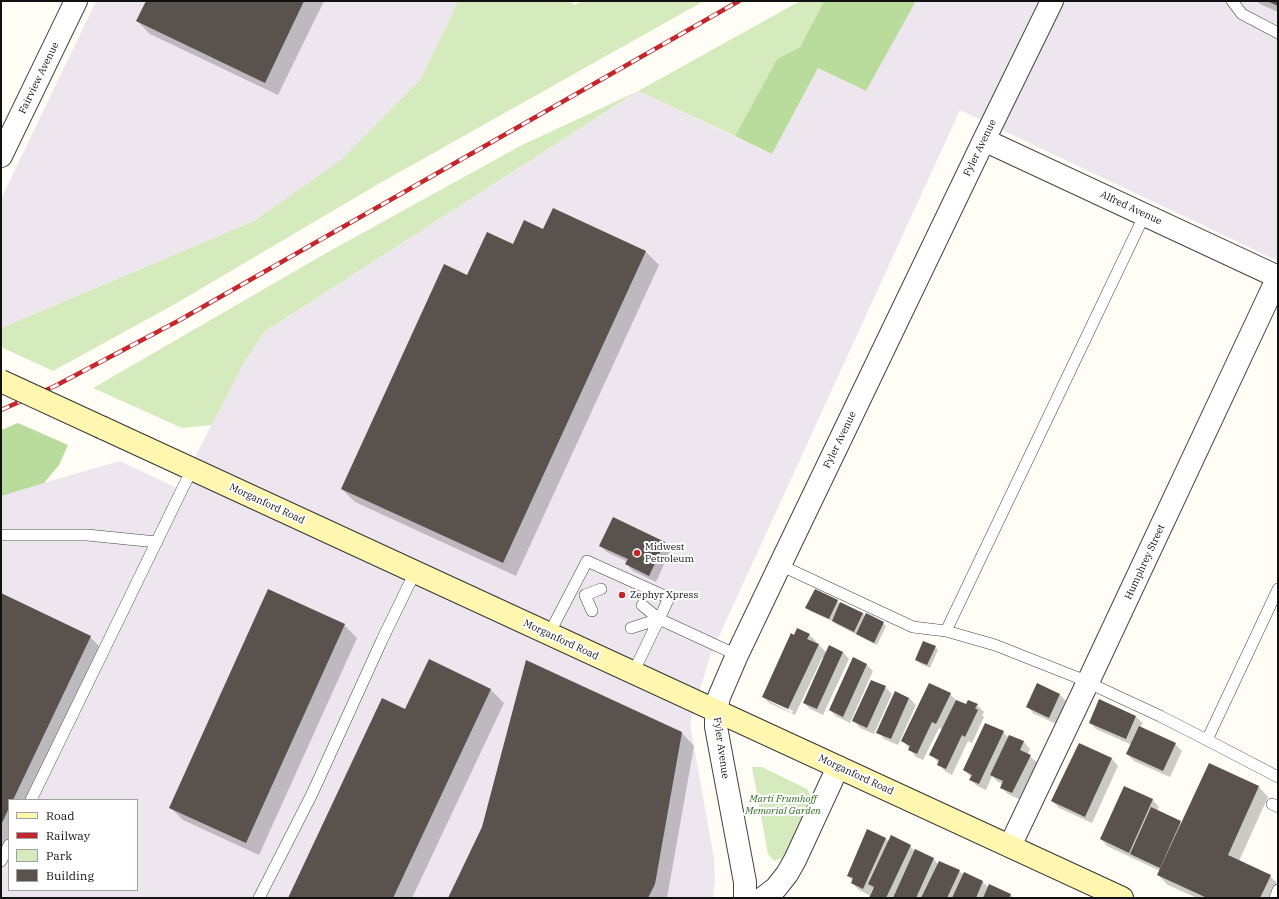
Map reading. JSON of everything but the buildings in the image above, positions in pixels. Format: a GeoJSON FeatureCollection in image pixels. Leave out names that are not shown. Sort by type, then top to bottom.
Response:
{"type":"FeatureCollection","features":[{"type":"Feature","properties":{"kind":"street","name":"Fairview Avenue"},"geometry":{"type":"LineString","coordinates":[[1,156],[76,1]]}},
{"type":"Feature","properties":{"kind":"street","name":"Fyler Avenue"},"geometry":{"type":"LineString","coordinates":[[745,898],[745,882],[716,727],[716,711],[719,697],[737,655],[780,565],[1052,1]]}},
{"type":"Feature","properties":{"kind":"street","name":"Alfred Avenue"},"geometry":{"type":"LineString","coordinates":[[984,140],[1278,277]]}},
{"type":"Feature","properties":{"kind":"street","name":"Humphrey Street"},"geometry":{"type":"LineString","coordinates":[[1010,846],[1278,277]]}},
{"type":"Feature","properties":{"kind":"street","name":"Morganford Road"},"geometry":{"type":"LineString","coordinates":[[1,381],[1122,898]]}},
{"type":"Feature","properties":{"kind":"street"},"geometry":{"type":"LineString","coordinates":[[763,898],[776,888],[787,874],[838,767]]}},
{"type":"Feature","properties":{"kind":"lane"},"geometry":{"type":"LineString","coordinates":[[1232,1],[1242,14],[1278,33]]}},
{"type":"Feature","properties":{"kind":"lane"},"geometry":{"type":"LineString","coordinates":[[946,631],[1145,214]]}},
{"type":"Feature","properties":{"kind":"lane"},"geometry":{"type":"LineString","coordinates":[[31,799],[192,469]]}},
{"type":"Feature","properties":{"kind":"lane"},"geometry":{"type":"LineString","coordinates":[[1,535],[87,534],[156,542]]}},
{"type":"Feature","properties":{"kind":"lane"},"geometry":{"type":"LineString","coordinates":[[549,634],[587,561],[669,598],[633,673]]}},
{"type":"Feature","properties":{"kind":"lane"},"geometry":{"type":"LineString","coordinates":[[780,565],[913,627],[946,631],[995,645],[1088,682],[1160,716],[1278,777]]}},
{"type":"Feature","properties":{"kind":"lane"},"geometry":{"type":"LineString","coordinates":[[259,898],[312,794],[382,640],[415,572]]}},
{"type":"Feature","properties":{"kind":"lane"},"geometry":{"type":"LineString","coordinates":[[573,588],[585,595],[592,611]]}},
{"type":"Feature","properties":{"kind":"lane"},"geometry":{"type":"LineString","coordinates":[[585,595],[601,589]]}},
{"type":"Feature","properties":{"kind":"lane"},"geometry":{"type":"LineString","coordinates":[[1207,740],[1278,589]]}},
{"type":"Feature","properties":{"kind":"lane"},"geometry":{"type":"LineString","coordinates":[[642,605],[659,619],[737,655]]}},
{"type":"Feature","properties":{"kind":"lane"},"geometry":{"type":"LineString","coordinates":[[631,628],[659,619]]}},
{"type":"Feature","properties":{"kind":"lane"},"geometry":{"type":"LineString","coordinates":[[1,861],[8,847]]}},
{"type":"Feature","properties":{"kind":"lane"},"geometry":{"type":"LineString","coordinates":[[1275,898],[1278,890]]}},
{"type":"Feature","properties":{"kind":"shaded area"},"geometry":{"type":"Polygon","coordinates":[[[96,1],[458,1],[421,79],[342,159],[254,221],[1,328],[1,199],[96,1]]]}},
{"type":"Feature","properties":{"kind":"shaded area"},"geometry":{"type":"Polygon","coordinates":[[[916,1],[1278,1],[1278,261],[960,110],[710,656],[690,724],[714,858],[715,880],[713,898],[1,898],[1,495],[120,461],[179,489],[243,363],[264,332],[638,91],[772,154],[818,68],[866,91],[916,1]]]}},
{"type":"Feature","properties":{"kind":"green space"},"geometry":{"type":"Polygon","coordinates":[[[458,1],[571,1],[574,5],[583,1],[704,1],[380,183],[175,304],[53,371],[1,347],[1,328],[254,221],[342,159],[421,79],[458,1]]]}},
{"type":"Feature","properties":{"kind":"green space"},"geometry":{"type":"Polygon","coordinates":[[[800,1],[824,1],[800,47],[777,59],[735,136],[638,91],[800,1]]]}},
{"type":"Feature","properties":{"kind":"green space"},"geometry":{"type":"Polygon","coordinates":[[[824,1],[916,1],[866,91],[818,68],[772,154],[735,136],[777,59],[800,47],[824,1]]]}},
{"type":"Feature","properties":{"kind":"green space"},"geometry":{"type":"Polygon","coordinates":[[[638,91],[264,332],[243,364],[212,425],[182,428],[93,388],[328,252],[520,146],[638,91]]]}},
{"type":"Feature","properties":{"kind":"green space"},"geometry":{"type":"Polygon","coordinates":[[[18,423],[68,445],[59,465],[44,483],[1,496],[1,430],[18,423]]]}},
{"type":"Feature","properties":{"kind":"green space","name":"Marti Frumhoff Memorial Garden"},"geometry":{"type":"Polygon","coordinates":[[[752,767],[762,767],[807,789],[812,797],[787,854],[783,858],[774,861],[768,854],[752,767]]]}},
{"type":"Feature","properties":{"kind":"railway"},"geometry":{"type":"LineString","coordinates":[[1,410],[55,386],[178,321],[739,1]]}},
{"type":"Feature","properties":{"kind":"place","name":"Midwest Petroleum"},"geometry":{"type":"Point","coordinates":[637,553]}},
{"type":"Feature","properties":{"kind":"place","name":"Zephyr Xpress"},"geometry":{"type":"Point","coordinates":[622,595]}}]}
